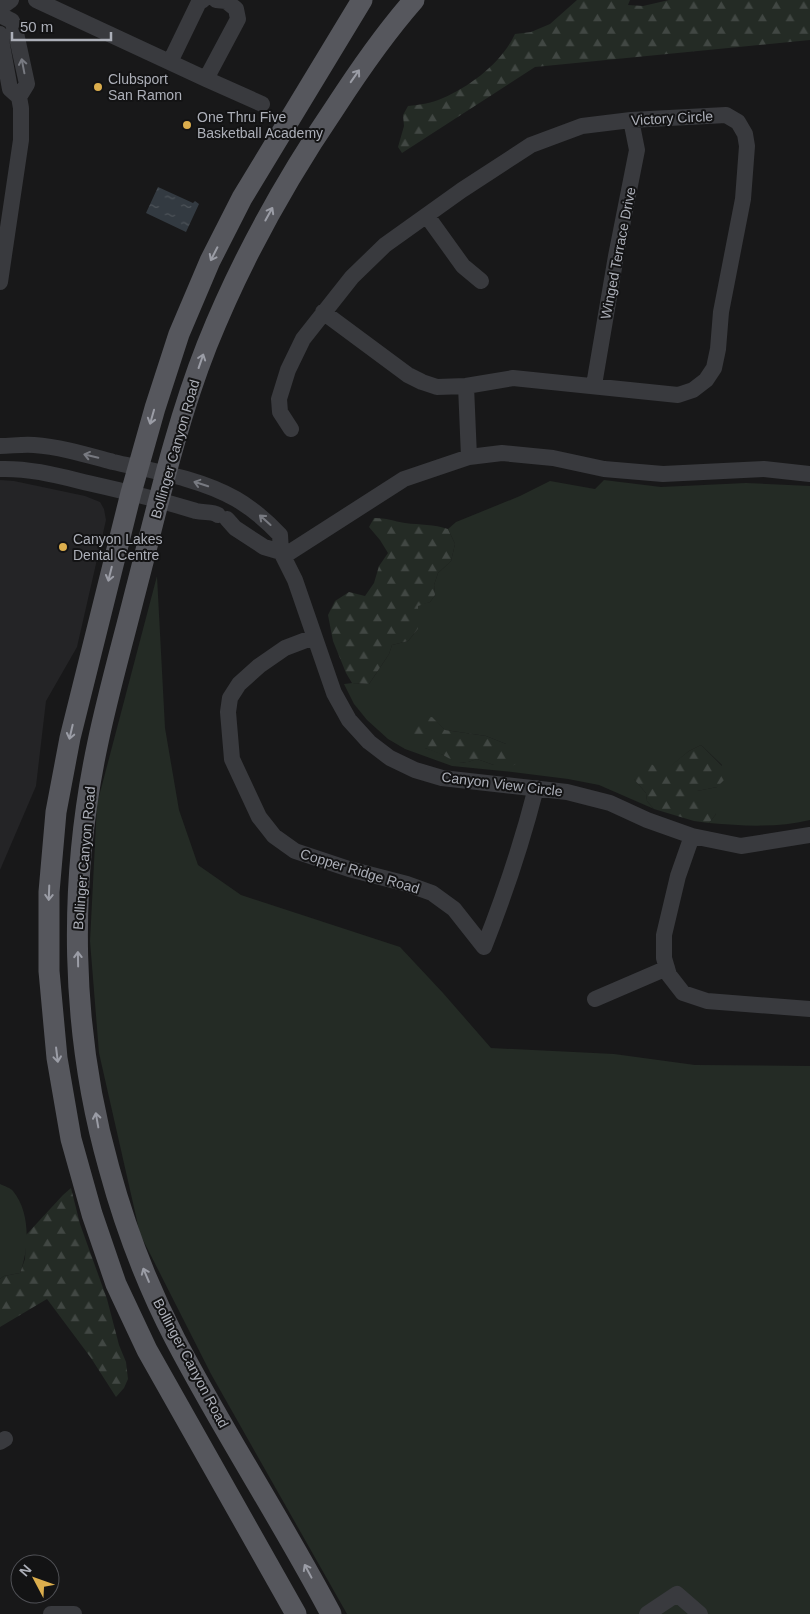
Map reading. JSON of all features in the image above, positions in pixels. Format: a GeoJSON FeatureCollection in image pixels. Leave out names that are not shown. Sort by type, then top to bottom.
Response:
{"type":"FeatureCollection","features":[{"type":"Feature","properties":{"kind":"main road","name":"Bollinger Canyon Road"},"geometry":{"type":"LineString","coordinates":[[296,1614],[147,1350],[116,1284],[92,1214],[72,1140],[57,1058],[50,971],[49,902],[56,812],[70,738],[131,493],[155,408],[179,334],[210,261],[242,198],[362,0]]}},
{"type":"Feature","properties":{"kind":"main road","name":"Bollinger Canyon Road"},"geometry":{"type":"LineString","coordinates":[[331,1614],[292,1541],[175,1338],[144,1272],[119,1203],[99,1129],[85,1053],[78,970],[79,893],[85,814],[98,742],[165,474],[206,347],[237,276],[268,213],[355,77],[392,26],[414,0]]}},
{"type":"Feature","properties":{"kind":"street"},"geometry":{"type":"LineString","coordinates":[[11,0],[0,15],[12,21],[20,52],[27,84],[19,97]]}},
{"type":"Feature","properties":{"kind":"street"},"geometry":{"type":"LineString","coordinates":[[36,0],[262,104]]}},
{"type":"Feature","properties":{"kind":"street"},"geometry":{"type":"LineString","coordinates":[[170,62],[199,2],[203,0]]}},
{"type":"Feature","properties":{"kind":"street"},"geometry":{"type":"LineString","coordinates":[[206,79],[238,19],[236,9],[226,1],[216,0]]}},
{"type":"Feature","properties":{"kind":"street"},"geometry":{"type":"LineString","coordinates":[[0,34],[10,89],[19,97],[21,108],[20,140],[0,282]]}},
{"type":"Feature","properties":{"kind":"street","name":"Victory Circle"},"geometry":{"type":"LineString","coordinates":[[726,115],[738,122],[745,134],[747,146],[743,199],[722,312],[714,368],[706,380],[693,390],[678,395],[513,378],[466,386],[437,387],[408,375],[323,312],[352,276],[385,245],[426,216],[531,145],[582,126],[631,120],[726,115]]}},
{"type":"Feature","properties":{"kind":"street","name":"Winged Terrace Drive"},"geometry":{"type":"LineString","coordinates":[[594,385],[616,256],[637,150],[631,120]]}},
{"type":"Feature","properties":{"kind":"street"},"geometry":{"type":"LineString","coordinates":[[426,216],[463,266],[481,281]]}},
{"type":"Feature","properties":{"kind":"street"},"geometry":{"type":"LineString","coordinates":[[291,429],[280,412],[279,399],[288,370],[303,340],[323,312]]}},
{"type":"Feature","properties":{"kind":"street"},"geometry":{"type":"LineString","coordinates":[[466,386],[469,457]]}},
{"type":"Feature","properties":{"kind":"street","name":"Canyon View Circle"},"geometry":{"type":"LineString","coordinates":[[0,446],[33,444],[165,474],[217,490],[248,506],[267,521],[280,535],[282,554],[295,580],[334,693],[349,720],[369,742],[390,758],[414,770],[442,778],[567,792],[610,803],[647,820],[692,836],[741,846],[810,835]]}},
{"type":"Feature","properties":{"kind":"street"},"geometry":{"type":"LineString","coordinates":[[0,469],[49,474],[159,500],[221,519],[264,547],[282,554],[404,479],[469,457],[502,453],[554,458],[604,469],[664,474],[764,469],[810,474]]}},
{"type":"Feature","properties":{"kind":"street","name":"Copper Ridge Road"},"geometry":{"type":"LineString","coordinates":[[314,637],[285,648],[258,666],[239,684],[230,698],[228,712],[232,759],[259,817],[274,836],[295,851],[432,893],[454,909],[484,947],[505,894],[536,788]]}},
{"type":"Feature","properties":{"kind":"street"},"geometry":{"type":"LineString","coordinates":[[692,836],[678,876],[664,935],[664,958],[670,975],[683,992],[708,1001],[810,1009]]}},
{"type":"Feature","properties":{"kind":"street"},"geometry":{"type":"LineString","coordinates":[[595,999],[667,968]]}},
{"type":"Feature","properties":{"kind":"street"},"geometry":{"type":"LineString","coordinates":[[647,1614],[677,1594],[700,1614]]}},
{"type":"Feature","properties":{"kind":"street"},"geometry":{"type":"LineString","coordinates":[[51,1614],[74,1614]]}},
{"type":"Feature","properties":{"kind":"shaded area"},"geometry":{"type":"Polygon","coordinates":[[[0,480],[14,481],[85,496],[100,502],[104,509],[106,520],[77,647],[46,701],[36,786],[0,870],[0,480]]]}},
{"type":"Feature","properties":{"kind":"green space"},"geometry":{"type":"Polygon","coordinates":[[[577,0],[630,0],[628,5],[643,6],[669,0],[810,0],[810,40],[535,67],[402,153],[398,147],[404,126],[403,115],[408,106],[435,101],[464,87],[494,63],[515,34],[531,32],[550,24],[577,0]]]}},
{"type":"Feature","properties":{"kind":"green space"},"geometry":{"type":"Polygon","coordinates":[[[604,480],[661,487],[746,483],[810,486],[810,820],[772,825],[709,823],[716,814],[697,802],[697,791],[717,787],[722,765],[701,745],[689,751],[664,772],[634,779],[646,793],[647,801],[654,809],[599,785],[568,779],[452,766],[405,749],[388,739],[367,720],[354,704],[344,684],[369,684],[389,654],[392,645],[408,641],[418,629],[418,605],[430,602],[435,595],[434,585],[438,573],[451,561],[455,544],[448,529],[456,522],[520,496],[550,481],[595,489],[604,480]],[[432,718],[425,748],[460,762],[477,759],[494,765],[506,744],[486,736],[445,730],[432,718]]]}},
{"type":"Feature","properties":{"kind":"green space"},"geometry":{"type":"Polygon","coordinates":[[[374,518],[443,527],[448,529],[455,544],[451,561],[438,573],[434,585],[435,595],[430,602],[418,606],[418,629],[408,641],[392,645],[389,654],[369,684],[352,683],[333,641],[328,615],[335,601],[349,592],[365,596],[374,583],[379,566],[388,553],[369,527],[374,518]]]}},
{"type":"Feature","properties":{"kind":"green space"},"geometry":{"type":"Polygon","coordinates":[[[157,576],[165,728],[179,810],[198,865],[241,895],[400,947],[491,1048],[614,1054],[695,1065],[810,1066],[810,1614],[347,1614],[211,1374],[140,1234],[99,1053],[90,941],[97,804],[157,576]]]}},
{"type":"Feature","properties":{"kind":"green space"},"geometry":{"type":"Polygon","coordinates":[[[432,717],[445,730],[486,736],[506,744],[518,752],[519,762],[509,768],[477,759],[457,763],[409,739],[409,730],[420,719],[432,717]]]}},
{"type":"Feature","properties":{"kind":"green space"},"geometry":{"type":"Polygon","coordinates":[[[701,745],[730,774],[717,787],[697,791],[697,802],[710,804],[716,814],[709,823],[694,821],[654,809],[647,801],[646,793],[633,778],[640,767],[651,764],[664,771],[689,751],[701,745]]]}},
{"type":"Feature","properties":{"kind":"green space"},"geometry":{"type":"Polygon","coordinates":[[[0,1184],[12,1190],[19,1200],[27,1231],[25,1253],[20,1273],[4,1276],[0,1279],[0,1184]]]}},
{"type":"Feature","properties":{"kind":"green space"},"geometry":{"type":"Polygon","coordinates":[[[71,1188],[80,1224],[107,1299],[119,1345],[126,1362],[128,1379],[124,1388],[116,1397],[91,1358],[47,1299],[0,1327],[0,1279],[4,1276],[20,1273],[25,1259],[26,1235],[71,1188]]]}},
{"type":"Feature","properties":{"kind":"water"},"geometry":{"type":"Polygon","coordinates":[[[158,187],[199,204],[186,232],[146,213],[158,187]]]}},
{"type":"Feature","properties":{"kind":"place","name":"Clubsport San Ramon"},"geometry":{"type":"Point","coordinates":[98,87]}},
{"type":"Feature","properties":{"kind":"place","name":"One Thru Five Basketball Academy"},"geometry":{"type":"Point","coordinates":[187,125]}},
{"type":"Feature","properties":{"kind":"place","name":"Canyon Lakes Dental Centre"},"geometry":{"type":"Point","coordinates":[63,547]}}]}
